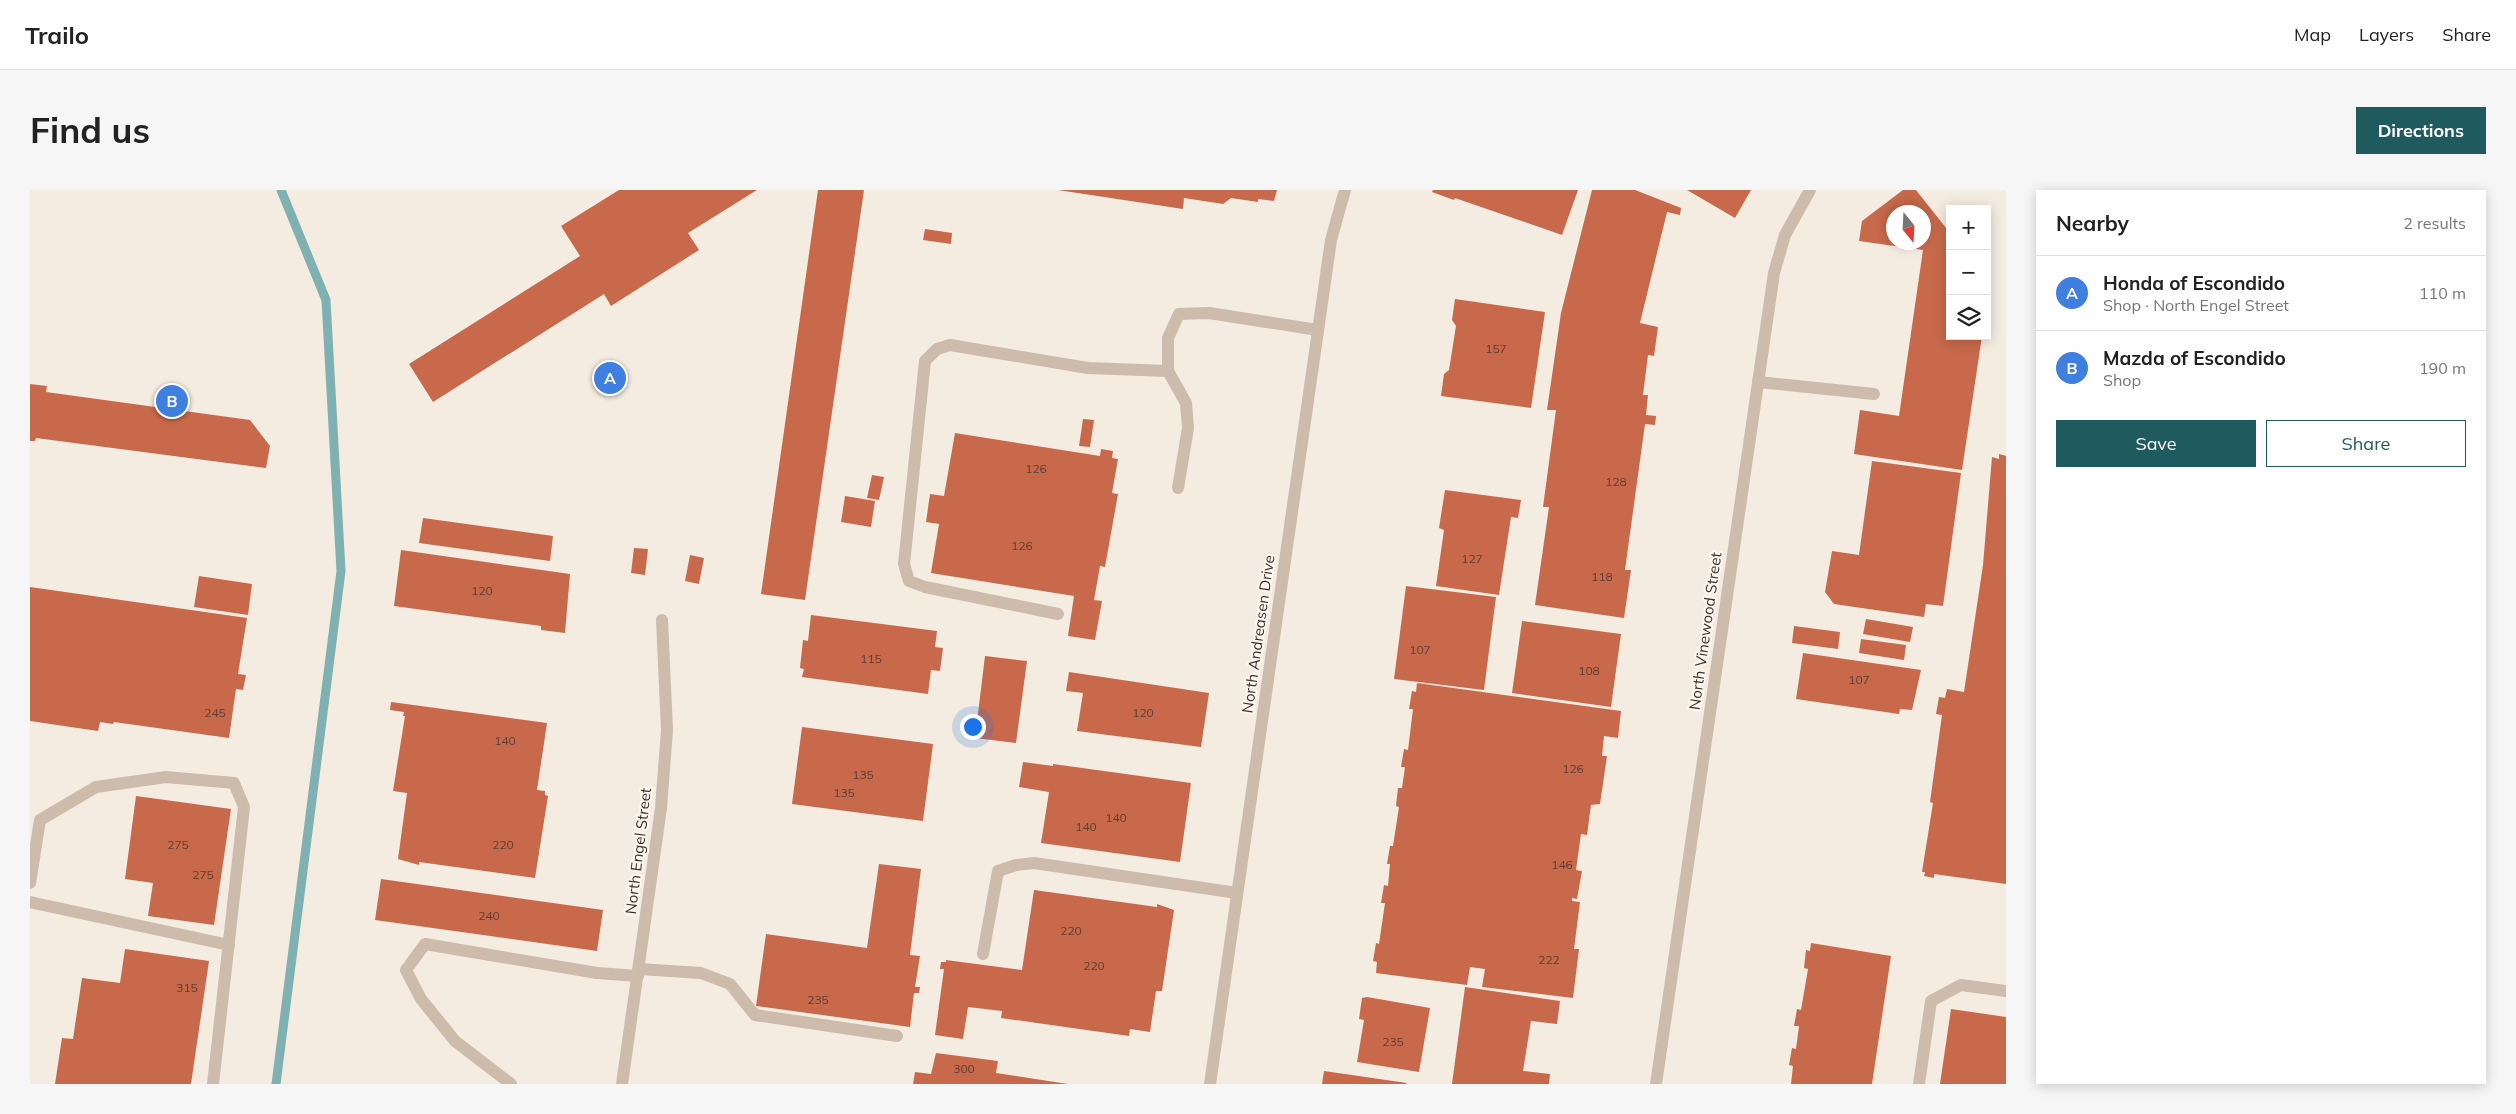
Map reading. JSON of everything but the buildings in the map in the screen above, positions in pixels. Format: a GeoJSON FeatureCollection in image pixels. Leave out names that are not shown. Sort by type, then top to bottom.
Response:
{"type":"FeatureCollection","features":[{"type":"Feature","properties":{"kind":"street","name":"North Andreasen Drive"},"geometry":{"type":"LineString","coordinates":[[1210,1084],[1331,240],[1345,190]]}},
{"type":"Feature","properties":{"kind":"street","name":"North Vinewood Street"},"geometry":{"type":"LineString","coordinates":[[1656,1084],[1774,273],[1785,234],[1810,190]]}},
{"type":"Feature","properties":{"kind":"street"},"geometry":{"type":"LineString","coordinates":[[1178,488],[1188,428],[1186,402],[1168,371],[1168,338],[1179,314],[1209,313],[1318,330]]}},
{"type":"Feature","properties":{"kind":"street"},"geometry":{"type":"LineString","coordinates":[[1058,614],[925,587],[909,581],[904,564],[925,361],[937,349],[950,345],[1088,368],[1168,371]]}},
{"type":"Feature","properties":{"kind":"street"},"geometry":{"type":"LineString","coordinates":[[1758,382],[1874,394]]}},
{"type":"Feature","properties":{"kind":"street","name":"North Engel Street"},"geometry":{"type":"LineString","coordinates":[[622,1084],[661,808],[667,730],[662,620]]}},
{"type":"Feature","properties":{"kind":"street"},"geometry":{"type":"LineString","coordinates":[[30,882],[40,820],[96,786],[166,777],[234,783],[244,807],[213,1084]]}},
{"type":"Feature","properties":{"kind":"street"},"geometry":{"type":"LineString","coordinates":[[983,954],[998,871],[1016,865],[1034,863],[1237,893]]}},
{"type":"Feature","properties":{"kind":"street"},"geometry":{"type":"LineString","coordinates":[[30,902],[229,945]]}},
{"type":"Feature","properties":{"kind":"street"},"geometry":{"type":"LineString","coordinates":[[512,1084],[455,1041],[421,1000],[406,970],[425,944],[597,973],[700,973],[730,984],[755,1015],[897,1036]]}},
{"type":"Feature","properties":{"kind":"street"},"geometry":{"type":"LineString","coordinates":[[1919,1084],[1931,1001],[1961,985],[2006,991]]}},
{"type":"Feature","properties":{"kind":"waterway"},"geometry":{"type":"LineString","coordinates":[[276,1084],[341,571],[326,300],[281,190]]}},
{"type":"Feature","properties":{"kind":"place","name":"Honda of Escondido"},"geometry":{"type":"Point","coordinates":[610,378]}},
{"type":"Feature","properties":{"kind":"place","name":"Mazda of Escondido"},"geometry":{"type":"Point","coordinates":[172,401]}}]}
